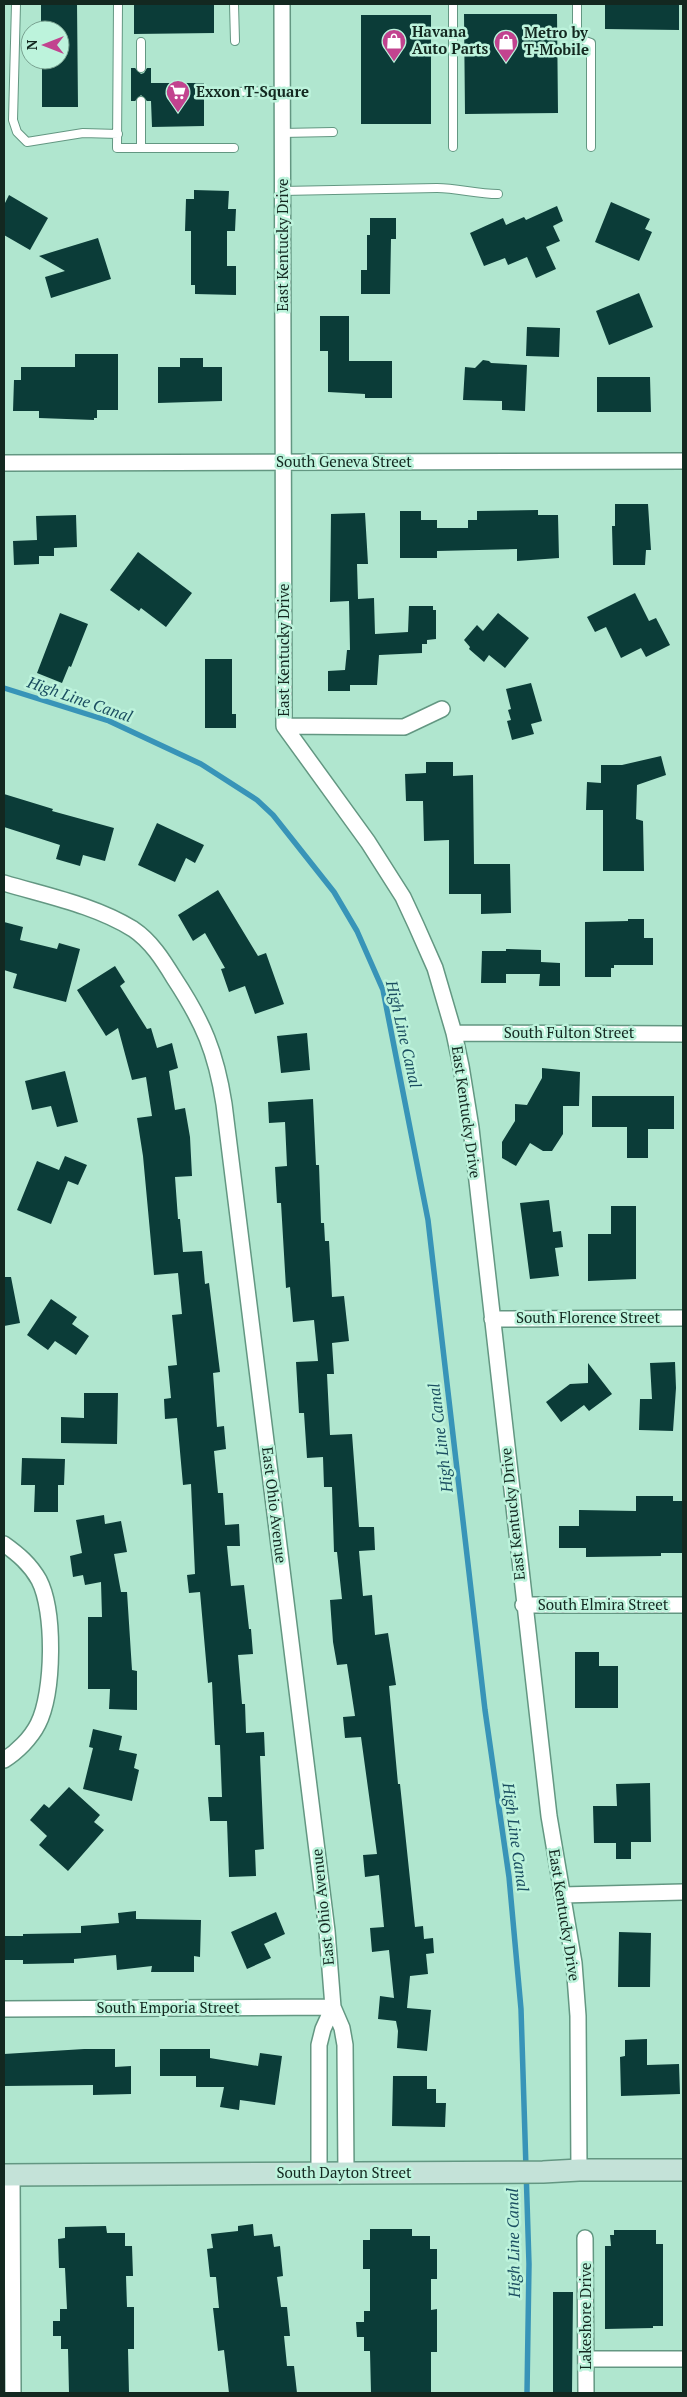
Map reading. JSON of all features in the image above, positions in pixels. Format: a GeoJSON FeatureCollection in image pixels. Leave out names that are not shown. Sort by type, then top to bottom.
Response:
{"type":"FeatureCollection","features":[{"type":"Feature","properties":{"kind":"street","name":"East Kentucky Drive"},"geometry":{"type":"LineString","coordinates":[[282,4],[284,726],[368,842],[402,897],[435,968],[454,1032],[467,1100],[523,1605],[549,1816],[574,1963],[577,2003],[579,2170]]}},
{"type":"Feature","properties":{"kind":"street","name":"South Geneva Street"},"geometry":{"type":"LineString","coordinates":[[4,463],[683,460]]}},
{"type":"Feature","properties":{"kind":"street"},"geometry":{"type":"LineString","coordinates":[[284,726],[404,727],[442,709]]}},
{"type":"Feature","properties":{"kind":"street","name":"East Ohio Avenue"},"geometry":{"type":"LineString","coordinates":[[4,883],[93,911],[134,930],[159,954],[194,1008],[213,1050],[224,1104],[327,1931],[333,2006],[342,2028],[346,2046],[346,2174]]}},
{"type":"Feature","properties":{"kind":"street","name":"South Fulton Street"},"geometry":{"type":"LineString","coordinates":[[454,1032],[683,1034]]}},
{"type":"Feature","properties":{"kind":"street","name":"South Florence Street"},"geometry":{"type":"LineString","coordinates":[[492,1319],[683,1318]]}},
{"type":"Feature","properties":{"kind":"street"},"geometry":{"type":"LineString","coordinates":[[4,1544],[22,1558],[40,1582],[47,1607],[49,1658],[46,1692],[38,1723],[25,1742],[4,1760]]}},
{"type":"Feature","properties":{"kind":"street","name":"South Elmira Street"},"geometry":{"type":"LineString","coordinates":[[523,1605],[683,1605]]}},
{"type":"Feature","properties":{"kind":"street"},"geometry":{"type":"LineString","coordinates":[[562,1895],[683,1892]]}},
{"type":"Feature","properties":{"kind":"street"},"geometry":{"type":"LineString","coordinates":[[319,2174],[319,2045],[322,2029],[333,2006]]}},
{"type":"Feature","properties":{"kind":"street","name":"South Emporia Street"},"geometry":{"type":"LineString","coordinates":[[4,2009],[333,2006]]}},
{"type":"Feature","properties":{"kind":"street","name":"South Dayton Street"},"geometry":{"type":"LineString","coordinates":[[8,2175],[346,2174],[683,2170]]}},
{"type":"Feature","properties":{"kind":"street"},"geometry":{"type":"LineString","coordinates":[[8,2175],[13,2393]]}},
{"type":"Feature","properties":{"kind":"street","name":"Lakeshore Drive"},"geometry":{"type":"LineString","coordinates":[[585,2238],[586,2393]]}},
{"type":"Feature","properties":{"kind":"street"},"geometry":{"type":"LineString","coordinates":[[586,2359],[683,2359]]}},
{"type":"Feature","properties":{"kind":"lane"},"geometry":{"type":"LineString","coordinates":[[16,4],[13,120],[17,132],[27,142],[83,133],[118,134]]}},
{"type":"Feature","properties":{"kind":"lane"},"geometry":{"type":"LineString","coordinates":[[118,4],[117,148],[234,148]]}},
{"type":"Feature","properties":{"kind":"lane"},"geometry":{"type":"LineString","coordinates":[[234,4],[235,41]]}},
{"type":"Feature","properties":{"kind":"lane"},"geometry":{"type":"LineString","coordinates":[[453,147],[454,4]]}},
{"type":"Feature","properties":{"kind":"lane"},"geometry":{"type":"LineString","coordinates":[[577,4],[577,38],[591,43],[591,147]]}},
{"type":"Feature","properties":{"kind":"lane"},"geometry":{"type":"LineString","coordinates":[[141,42],[141,68]]}},
{"type":"Feature","properties":{"kind":"lane"},"geometry":{"type":"LineString","coordinates":[[235,92],[282,91]]}},
{"type":"Feature","properties":{"kind":"lane"},"geometry":{"type":"LineString","coordinates":[[141,100],[141,148]]}},
{"type":"Feature","properties":{"kind":"lane"},"geometry":{"type":"LineString","coordinates":[[282,133],[333,132]]}},
{"type":"Feature","properties":{"kind":"lane"},"geometry":{"type":"LineString","coordinates":[[282,191],[452,188],[475,194],[498,194]]}},
{"type":"Feature","properties":{"kind":"building"},"geometry":{"type":"Polygon","coordinates":[[[41,4],[77,4],[78,107],[42,107],[42,70],[70,70],[70,20],[41,20],[41,4]]]}},
{"type":"Feature","properties":{"kind":"building"},"geometry":{"type":"Polygon","coordinates":[[[134,4],[214,4],[214,33],[134,34],[134,4]]]}},
{"type":"Feature","properties":{"kind":"building"},"geometry":{"type":"Polygon","coordinates":[[[605,4],[679,4],[679,30],[605,29],[605,4]]]}},
{"type":"Feature","properties":{"kind":"building"},"geometry":{"type":"Polygon","coordinates":[[[464,14],[557,14],[558,113],[465,114],[464,14]]]}},
{"type":"Feature","properties":{"kind":"building"},"geometry":{"type":"Polygon","coordinates":[[[361,15],[431,15],[431,124],[361,124],[361,15]]]}},
{"type":"Feature","properties":{"kind":"building","name":"Exxon T-Square"},"geometry":{"type":"Polygon","coordinates":[[[131,68],[135,68],[141,74],[147,68],[151,68],[151,83],[204,83],[204,126],[152,127],[151,101],[147,101],[141,95],[135,101],[131,101],[131,68]]]}},
{"type":"Feature","properties":{"kind":"building"},"geometry":{"type":"Polygon","coordinates":[[[194,190],[229,191],[228,209],[236,209],[235,231],[227,231],[227,266],[236,266],[236,295],[195,294],[195,285],[191,285],[191,231],[185,231],[186,199],[194,199],[194,190]]]}},
{"type":"Feature","properties":{"kind":"building"},"geometry":{"type":"Polygon","coordinates":[[[9,195],[48,218],[30,250],[4,235],[4,205],[9,195]]]}},
{"type":"Feature","properties":{"kind":"building"},"geometry":{"type":"Polygon","coordinates":[[[611,202],[650,219],[645,229],[652,232],[639,261],[595,242],[611,202]]]}},
{"type":"Feature","properties":{"kind":"building"},"geometry":{"type":"Polygon","coordinates":[[[557,206],[563,221],[553,226],[560,241],[546,247],[556,269],[536,278],[527,257],[508,265],[505,258],[484,266],[470,233],[503,218],[506,225],[524,217],[526,220],[557,206]]]}},
{"type":"Feature","properties":{"kind":"building"},"geometry":{"type":"Polygon","coordinates":[[[370,218],[396,218],[396,239],[391,239],[390,294],[361,294],[361,270],[367,270],[367,235],[370,235],[370,218]]]}},
{"type":"Feature","properties":{"kind":"building"},"geometry":{"type":"Polygon","coordinates":[[[98,238],[111,279],[51,298],[45,277],[65,271],[39,256],[98,238]]]}},
{"type":"Feature","properties":{"kind":"building"},"geometry":{"type":"Polygon","coordinates":[[[639,293],[653,327],[609,345],[596,311],[639,293]]]}},
{"type":"Feature","properties":{"kind":"building"},"geometry":{"type":"Polygon","coordinates":[[[320,316],[349,316],[349,361],[392,361],[392,398],[365,398],[365,394],[328,392],[328,351],[320,351],[320,316]]]}},
{"type":"Feature","properties":{"kind":"building"},"geometry":{"type":"Polygon","coordinates":[[[527,327],[560,328],[559,357],[526,356],[527,327]]]}},
{"type":"Feature","properties":{"kind":"building"},"geometry":{"type":"Polygon","coordinates":[[[75,354],[118,354],[118,410],[97,410],[97,418],[94,418],[94,420],[39,418],[39,411],[13,411],[14,380],[21,380],[21,367],[75,367],[75,354]]]}},
{"type":"Feature","properties":{"kind":"building"},"geometry":{"type":"Polygon","coordinates":[[[180,358],[203,358],[203,367],[222,367],[222,401],[158,403],[158,367],[180,367],[180,358]]]}},
{"type":"Feature","properties":{"kind":"building"},"geometry":{"type":"Polygon","coordinates":[[[483,360],[491,363],[527,365],[525,411],[502,410],[502,401],[463,400],[465,367],[475,368],[483,360]]]}},
{"type":"Feature","properties":{"kind":"building"},"geometry":{"type":"Polygon","coordinates":[[[597,377],[650,377],[651,412],[597,412],[597,377]]]}},
{"type":"Feature","properties":{"kind":"building"},"geometry":{"type":"Polygon","coordinates":[[[615,504],[648,504],[651,550],[646,550],[645,565],[613,565],[612,526],[615,526],[615,504]]]}},
{"type":"Feature","properties":{"kind":"building"},"geometry":{"type":"Polygon","coordinates":[[[538,510],[538,515],[558,515],[559,558],[517,561],[517,549],[437,551],[437,558],[400,558],[400,511],[421,511],[421,520],[437,520],[437,528],[468,528],[468,520],[477,520],[477,511],[538,510]]]}},
{"type":"Feature","properties":{"kind":"building"},"geometry":{"type":"Polygon","coordinates":[[[365,513],[368,564],[357,564],[358,599],[374,598],[375,634],[408,632],[409,606],[433,606],[433,610],[436,610],[436,639],[427,640],[427,644],[422,644],[422,653],[379,655],[377,685],[350,685],[350,691],[328,691],[328,671],[345,670],[347,650],[350,650],[349,601],[330,602],[331,514],[365,513]]]}},
{"type":"Feature","properties":{"kind":"building"},"geometry":{"type":"Polygon","coordinates":[[[76,515],[77,547],[54,548],[54,556],[39,556],[39,564],[14,565],[13,541],[37,540],[36,516],[76,515]]]}},
{"type":"Feature","properties":{"kind":"building"},"geometry":{"type":"Polygon","coordinates":[[[138,552],[192,593],[166,627],[141,608],[139,611],[110,590],[138,552]]]}},
{"type":"Feature","properties":{"kind":"building"},"geometry":{"type":"Polygon","coordinates":[[[635,593],[649,621],[656,618],[670,645],[646,657],[641,648],[621,658],[606,627],[595,632],[587,617],[635,593]]]}},
{"type":"Feature","properties":{"kind":"building"},"geometry":{"type":"Polygon","coordinates":[[[60,613],[88,624],[71,667],[69,666],[62,683],[37,673],[60,613]]]}},
{"type":"Feature","properties":{"kind":"building"},"geometry":{"type":"Polygon","coordinates":[[[498,613],[529,638],[505,668],[489,655],[484,662],[469,649],[470,647],[464,640],[477,625],[483,631],[498,613]]]}},
{"type":"Feature","properties":{"kind":"building"},"geometry":{"type":"Polygon","coordinates":[[[205,659],[232,659],[232,714],[236,714],[236,728],[205,728],[205,659]]]}},
{"type":"Feature","properties":{"kind":"building"},"geometry":{"type":"Polygon","coordinates":[[[531,683],[542,721],[531,724],[534,734],[512,740],[507,721],[511,720],[508,710],[511,709],[506,689],[531,683]]]}},
{"type":"Feature","properties":{"kind":"building"},"geometry":{"type":"Polygon","coordinates":[[[661,756],[666,775],[637,785],[636,819],[643,821],[644,871],[603,871],[603,810],[586,810],[587,782],[601,783],[601,765],[622,765],[661,756]]]}},
{"type":"Feature","properties":{"kind":"building"},"geometry":{"type":"Polygon","coordinates":[[[426,762],[453,762],[453,776],[473,775],[474,864],[510,864],[511,913],[481,914],[481,894],[449,894],[449,840],[424,841],[423,801],[406,801],[405,774],[426,773],[426,762]]]}},
{"type":"Feature","properties":{"kind":"building"},"geometry":{"type":"Polygon","coordinates":[[[4,794],[53,809],[52,811],[114,828],[105,861],[83,855],[80,866],[56,859],[60,845],[4,827],[4,794]]]}},
{"type":"Feature","properties":{"kind":"building"},"geometry":{"type":"Polygon","coordinates":[[[157,823],[204,845],[195,863],[186,858],[175,882],[138,865],[157,823]]]}},
{"type":"Feature","properties":{"kind":"building"},"geometry":{"type":"Polygon","coordinates":[[[218,890],[258,956],[266,953],[284,1004],[255,1014],[245,986],[229,992],[221,969],[225,968],[205,933],[193,941],[178,915],[218,890]]]}},
{"type":"Feature","properties":{"kind":"building"},"geometry":{"type":"Polygon","coordinates":[[[628,919],[644,919],[644,938],[653,938],[653,965],[614,965],[614,968],[611,968],[611,977],[585,977],[585,922],[628,921],[628,919]]]}},
{"type":"Feature","properties":{"kind":"building"},"geometry":{"type":"Polygon","coordinates":[[[4,922],[23,927],[20,940],[57,949],[59,943],[80,949],[66,1002],[13,988],[17,974],[4,970],[4,922]]]}},
{"type":"Feature","properties":{"kind":"building"},"geometry":{"type":"Polygon","coordinates":[[[506,949],[541,950],[541,962],[560,963],[560,986],[539,986],[540,974],[506,974],[506,983],[481,983],[482,951],[506,951],[506,949]]]}},
{"type":"Feature","properties":{"kind":"building"},"geometry":{"type":"Polygon","coordinates":[[[115,966],[125,982],[120,986],[147,1029],[151,1028],[157,1048],[172,1043],[178,1068],[169,1071],[175,1110],[185,1108],[190,1137],[192,1176],[175,1177],[178,1219],[180,1219],[183,1252],[202,1251],[205,1284],[209,1283],[220,1372],[213,1373],[217,1427],[224,1426],[226,1449],[214,1451],[218,1493],[223,1493],[225,1525],[239,1524],[240,1546],[227,1546],[231,1586],[244,1585],[253,1654],[238,1655],[242,1704],[245,1704],[246,1733],[264,1732],[265,1756],[260,1756],[264,1849],[255,1850],[256,1876],[229,1877],[227,1821],[210,1821],[208,1797],[222,1797],[220,1745],[215,1745],[212,1682],[208,1683],[200,1592],[189,1593],[187,1575],[195,1574],[191,1484],[183,1485],[177,1418],[165,1419],[164,1399],[171,1398],[168,1366],[177,1365],[172,1315],[182,1314],[178,1273],[154,1275],[143,1156],[137,1118],[152,1116],[146,1077],[132,1080],[118,1028],[106,1036],[77,990],[115,966]]]}},
{"type":"Feature","properties":{"kind":"building"},"geometry":{"type":"Polygon","coordinates":[[[307,1033],[310,1070],[281,1073],[277,1036],[307,1033]]]}},
{"type":"Feature","properties":{"kind":"building"},"geometry":{"type":"Polygon","coordinates":[[[542,1068],[580,1072],[579,1106],[563,1106],[563,1134],[552,1151],[543,1151],[530,1143],[516,1166],[502,1158],[502,1142],[515,1121],[515,1104],[527,1105],[542,1078],[542,1068]]]}},
{"type":"Feature","properties":{"kind":"building"},"geometry":{"type":"Polygon","coordinates":[[[65,1071],[78,1122],[57,1127],[51,1106],[32,1110],[25,1081],[65,1071]]]}},
{"type":"Feature","properties":{"kind":"building"},"geometry":{"type":"Polygon","coordinates":[[[592,1096],[674,1096],[674,1129],[648,1129],[648,1158],[627,1158],[627,1127],[592,1127],[592,1096]]]}},
{"type":"Feature","properties":{"kind":"building"},"geometry":{"type":"Polygon","coordinates":[[[313,1099],[316,1165],[319,1165],[321,1223],[324,1223],[325,1241],[329,1241],[332,1297],[344,1296],[349,1341],[332,1343],[334,1374],[327,1374],[330,1435],[352,1434],[359,1527],[374,1527],[375,1550],[359,1551],[363,1596],[372,1595],[375,1635],[388,1633],[396,1685],[389,1686],[398,1784],[400,1784],[415,1927],[423,1926],[424,1939],[433,1938],[434,1953],[426,1954],[428,1974],[410,1976],[407,2008],[431,2010],[427,2051],[397,2048],[398,2031],[396,2021],[378,2019],[380,1996],[394,1998],[389,1950],[372,1952],[370,1928],[384,1927],[379,1875],[365,1877],[363,1855],[377,1854],[361,1737],[345,1738],[343,1717],[355,1716],[347,1664],[337,1665],[333,1642],[330,1600],[342,1599],[337,1552],[334,1552],[332,1487],[324,1487],[323,1457],[307,1458],[304,1413],[299,1413],[296,1362],[318,1361],[314,1320],[293,1322],[290,1287],[286,1288],[281,1203],[277,1203],[275,1167],[287,1166],[285,1122],[269,1123],[268,1102],[313,1099]]]}},
{"type":"Feature","properties":{"kind":"building"},"geometry":{"type":"Polygon","coordinates":[[[65,1156],[87,1165],[78,1185],[68,1181],[51,1224],[17,1210],[37,1161],[59,1170],[65,1156]]]}},
{"type":"Feature","properties":{"kind":"building"},"geometry":{"type":"Polygon","coordinates":[[[549,1200],[553,1232],[561,1231],[563,1247],[555,1248],[559,1276],[530,1279],[520,1203],[549,1200]]]}},
{"type":"Feature","properties":{"kind":"building"},"geometry":{"type":"Polygon","coordinates":[[[611,1206],[636,1206],[636,1279],[588,1281],[588,1234],[611,1234],[611,1206]]]}},
{"type":"Feature","properties":{"kind":"building"},"geometry":{"type":"Polygon","coordinates":[[[4,1277],[11,1277],[20,1323],[4,1326],[4,1277]]]}},
{"type":"Feature","properties":{"kind":"building"},"geometry":{"type":"Polygon","coordinates":[[[51,1299],[77,1317],[72,1324],[89,1336],[76,1355],[55,1341],[48,1350],[27,1335],[51,1299]]]}},
{"type":"Feature","properties":{"kind":"building"},"geometry":{"type":"Polygon","coordinates":[[[675,1362],[676,1388],[673,1431],[639,1430],[640,1399],[652,1399],[650,1363],[675,1362]]]}},
{"type":"Feature","properties":{"kind":"building"},"geometry":{"type":"Polygon","coordinates":[[[588,1363],[612,1394],[589,1411],[584,1405],[561,1422],[546,1402],[570,1384],[588,1383],[588,1363]]]}},
{"type":"Feature","properties":{"kind":"building"},"geometry":{"type":"Polygon","coordinates":[[[84,1393],[118,1393],[117,1444],[61,1443],[61,1417],[84,1418],[84,1393]]]}},
{"type":"Feature","properties":{"kind":"building"},"geometry":{"type":"Polygon","coordinates":[[[22,1458],[65,1459],[64,1485],[58,1485],[58,1512],[34,1512],[35,1485],[21,1485],[22,1458]]]}},
{"type":"Feature","properties":{"kind":"building"},"geometry":{"type":"Polygon","coordinates":[[[636,1496],[673,1496],[673,1501],[683,1501],[683,1553],[661,1553],[661,1556],[586,1557],[586,1548],[559,1548],[559,1526],[579,1526],[579,1510],[636,1511],[636,1496]]]}},
{"type":"Feature","properties":{"kind":"building"},"geometry":{"type":"Polygon","coordinates":[[[104,1515],[105,1524],[121,1521],[127,1552],[114,1554],[121,1592],[127,1592],[132,1670],[137,1671],[137,1710],[109,1709],[110,1689],[88,1689],[88,1617],[102,1617],[101,1582],[85,1585],[83,1575],[73,1577],[70,1556],[82,1553],[76,1520],[104,1515]]]}},
{"type":"Feature","properties":{"kind":"building"},"geometry":{"type":"Polygon","coordinates":[[[575,1652],[599,1652],[599,1666],[618,1666],[618,1708],[575,1708],[575,1652]]]}},
{"type":"Feature","properties":{"kind":"building"},"geometry":{"type":"Polygon","coordinates":[[[93,1729],[122,1736],[119,1750],[137,1754],[134,1768],[139,1770],[132,1801],[83,1789],[93,1748],[89,1747],[93,1729]]]}},
{"type":"Feature","properties":{"kind":"building"},"geometry":{"type":"Polygon","coordinates":[[[650,1783],[651,1842],[631,1842],[631,1859],[616,1859],[616,1843],[594,1843],[593,1806],[617,1806],[616,1784],[650,1783]]]}},
{"type":"Feature","properties":{"kind":"building"},"geometry":{"type":"Polygon","coordinates":[[[69,1787],[100,1815],[94,1822],[104,1830],[68,1871],[39,1845],[47,1836],[30,1820],[44,1804],[49,1808],[69,1787]]]}},
{"type":"Feature","properties":{"kind":"building"},"geometry":{"type":"Polygon","coordinates":[[[136,1911],[136,1919],[201,1920],[200,1957],[194,1956],[194,1972],[151,1972],[152,1966],[117,1970],[116,1955],[74,1959],[74,1963],[23,1964],[23,1960],[4,1960],[4,1936],[81,1933],[81,1926],[119,1923],[118,1913],[136,1911]]]}},
{"type":"Feature","properties":{"kind":"building"},"geometry":{"type":"Polygon","coordinates":[[[276,1912],[285,1934],[264,1944],[271,1958],[247,1969],[231,1932],[276,1912]]]}},
{"type":"Feature","properties":{"kind":"building"},"geometry":{"type":"Polygon","coordinates":[[[619,1932],[651,1933],[650,1987],[618,1987],[619,1932]]]}},
{"type":"Feature","properties":{"kind":"building"},"geometry":{"type":"Polygon","coordinates":[[[647,2039],[647,2065],[679,2064],[680,2094],[621,2096],[620,2057],[625,2056],[625,2040],[647,2039]]]}},
{"type":"Feature","properties":{"kind":"building"},"geometry":{"type":"Polygon","coordinates":[[[115,2049],[115,2067],[131,2066],[131,2094],[93,2095],[93,2085],[4,2086],[4,2054],[115,2049]]]}},
{"type":"Feature","properties":{"kind":"building"},"geometry":{"type":"Polygon","coordinates":[[[160,2049],[210,2049],[210,2058],[258,2066],[260,2053],[282,2056],[275,2105],[240,2100],[239,2110],[220,2107],[224,2087],[196,2087],[196,2076],[160,2076],[160,2049]]]}},
{"type":"Feature","properties":{"kind":"building"},"geometry":{"type":"Polygon","coordinates":[[[393,2076],[427,2076],[427,2089],[436,2089],[436,2103],[446,2103],[445,2127],[392,2126],[393,2076]]]}},
{"type":"Feature","properties":{"kind":"building"},"geometry":{"type":"Polygon","coordinates":[[[253,2224],[254,2236],[272,2234],[274,2247],[280,2246],[283,2276],[277,2277],[281,2307],[287,2307],[290,2336],[284,2336],[287,2366],[294,2366],[297,2393],[229,2393],[224,2350],[218,2351],[213,2308],[219,2308],[216,2277],[210,2277],[207,2249],[213,2248],[211,2234],[238,2231],[238,2226],[253,2224]]]}},
{"type":"Feature","properties":{"kind":"building"},"geometry":{"type":"Polygon","coordinates":[[[106,2226],[107,2233],[125,2233],[125,2246],[132,2246],[133,2276],[126,2276],[127,2307],[134,2307],[134,2349],[128,2349],[129,2393],[69,2393],[68,2349],[61,2349],[61,2336],[53,2336],[53,2321],[60,2321],[60,2309],[67,2309],[65,2268],[59,2268],[58,2239],[65,2238],[65,2227],[106,2226]]]}},
{"type":"Feature","properties":{"kind":"building"},"geometry":{"type":"Polygon","coordinates":[[[370,2229],[412,2229],[412,2236],[430,2236],[430,2249],[437,2249],[437,2279],[431,2279],[431,2310],[437,2309],[437,2352],[431,2352],[431,2393],[371,2393],[370,2351],[364,2351],[364,2337],[357,2337],[356,2322],[364,2322],[364,2311],[370,2311],[370,2269],[363,2269],[363,2240],[370,2240],[370,2229]]]}},
{"type":"Feature","properties":{"kind":"building"},"geometry":{"type":"Polygon","coordinates":[[[614,2230],[656,2230],[656,2244],[663,2244],[663,2326],[605,2329],[605,2246],[611,2246],[610,2235],[614,2235],[614,2230]]]}},
{"type":"Feature","properties":{"kind":"building"},"geometry":{"type":"Polygon","coordinates":[[[553,2292],[573,2292],[572,2393],[553,2393],[553,2292]]]}},
{"type":"Feature","properties":{"kind":"waterway","name":"High Line Canal"},"geometry":{"type":"LineString","coordinates":[[4,688],[109,721],[201,764],[257,800],[273,815],[334,892],[357,931],[383,990],[428,1220],[485,1710],[509,1877],[521,2009],[529,2264],[527,2393]]}},
{"type":"Feature","properties":{"kind":"place","name":"Havana Auto Parts"},"geometry":{"type":"Point","coordinates":[394,62]}},
{"type":"Feature","properties":{"kind":"place","name":"Metro by T-Mobile"},"geometry":{"type":"Point","coordinates":[506,63]}},
{"type":"Feature","properties":{"kind":"place","name":"Exxon T-Square"},"geometry":{"type":"Point","coordinates":[178,113]}}]}
